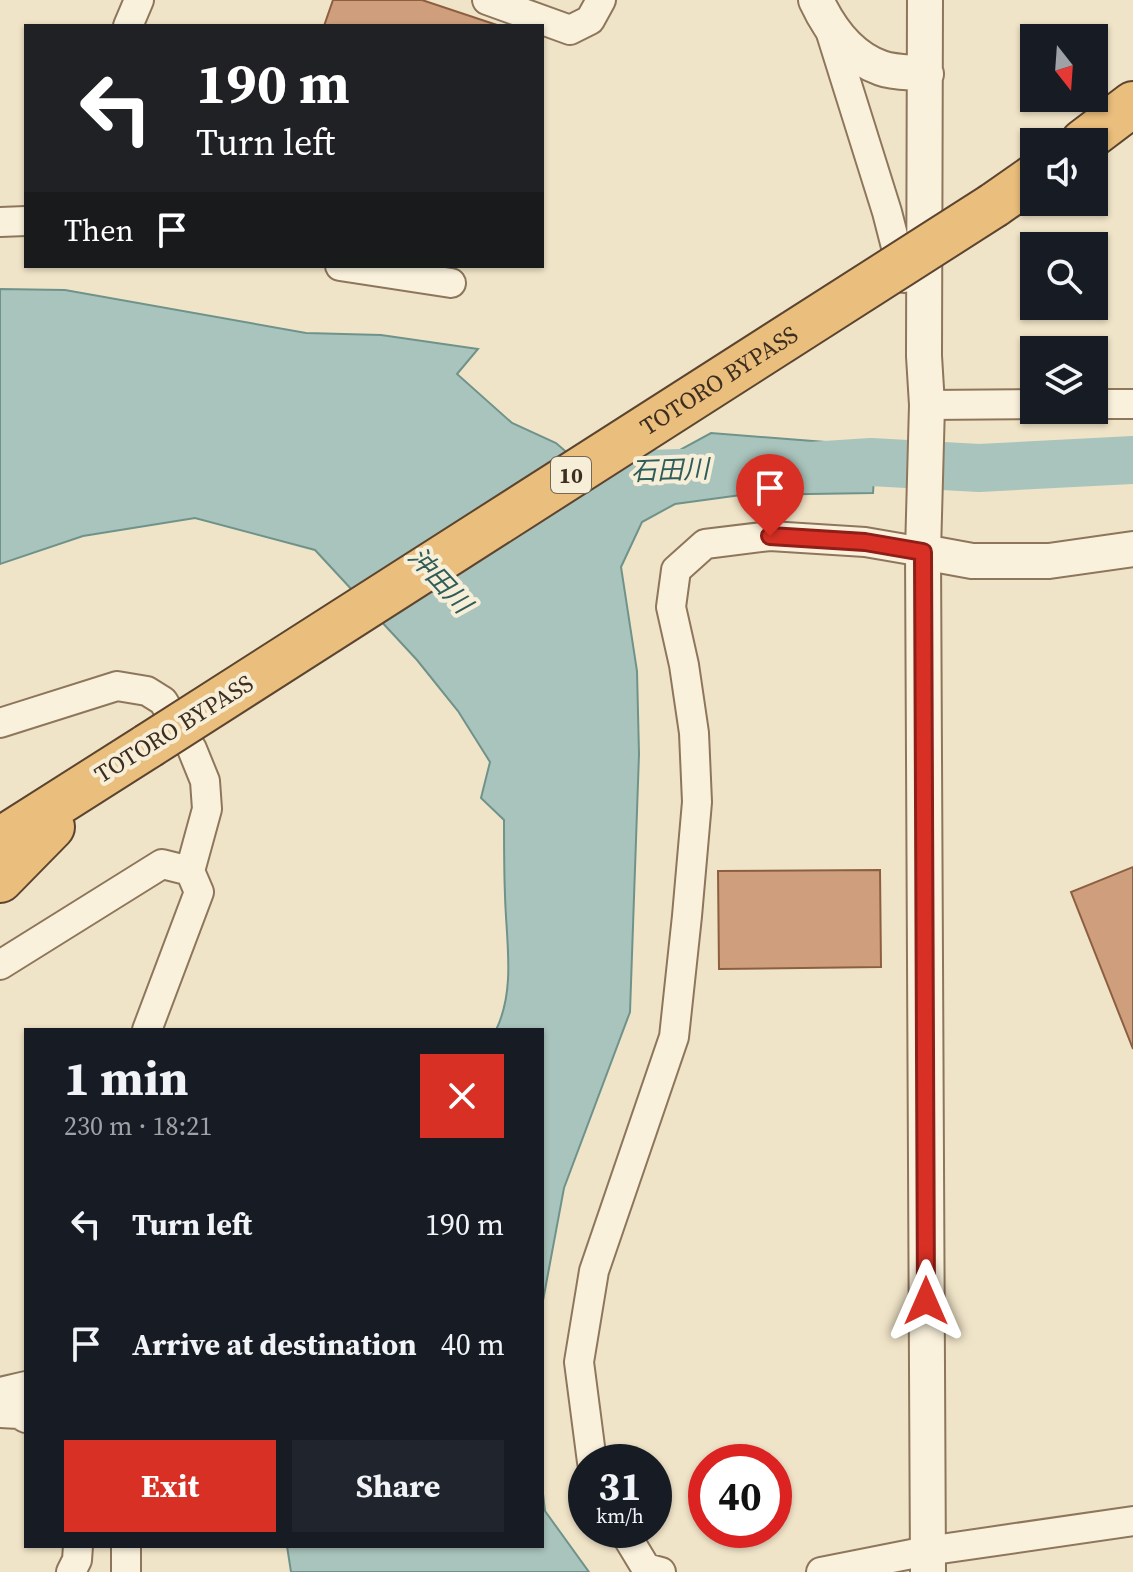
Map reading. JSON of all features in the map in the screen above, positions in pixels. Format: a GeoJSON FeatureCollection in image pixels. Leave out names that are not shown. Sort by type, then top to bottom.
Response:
{"type":"FeatureCollection","features":[{"type":"Feature","properties":{"kind":"highway"},"geometry":{"type":"LineString","coordinates":[[1101,128],[1133,104]]}},
{"type":"Feature","properties":{"kind":"highway","name":"TOTORO BYPASS"},"geometry":{"type":"LineString","coordinates":[[0,840],[1020,187]]}},
{"type":"Feature","properties":{"kind":"highway"},"geometry":{"type":"LineString","coordinates":[[0,811],[109,769]]}},
{"type":"Feature","properties":{"kind":"highway"},"geometry":{"type":"LineString","coordinates":[[0,880],[109,769]]}},
{"type":"Feature","properties":{"kind":"street"},"geometry":{"type":"LineString","coordinates":[[129,24],[139,0]]}},
{"type":"Feature","properties":{"kind":"street"},"geometry":{"type":"LineString","coordinates":[[487,0],[570,30],[590,20],[601,0]]}},
{"type":"Feature","properties":{"kind":"street"},"geometry":{"type":"LineString","coordinates":[[925,0],[924,356],[927,415],[923,552],[928,1562]]}},
{"type":"Feature","properties":{"kind":"street"},"geometry":{"type":"LineString","coordinates":[[822,14],[858,55],[882,69],[926,74]]}},
{"type":"Feature","properties":{"kind":"street"},"geometry":{"type":"LineString","coordinates":[[822,14],[887,212],[924,356]]}},
{"type":"Feature","properties":{"kind":"street"},"geometry":{"type":"LineString","coordinates":[[0,222],[24,221]]}},
{"type":"Feature","properties":{"kind":"street"},"geometry":{"type":"LineString","coordinates":[[353,268],[451,283]]}},
{"type":"Feature","properties":{"kind":"street"},"geometry":{"type":"LineString","coordinates":[[1108,404],[1133,404]]}},
{"type":"Feature","properties":{"kind":"street"},"geometry":{"type":"LineString","coordinates":[[927,415],[1020,405]]}},
{"type":"Feature","properties":{"kind":"street"},"geometry":{"type":"LineString","coordinates":[[590,1444],[579,1362],[594,1271],[674,1037],[687,916],[697,802],[694,733],[671,607],[676,570],[705,544],[770,536],[865,542],[972,561],[1049,561],[1133,549]]}},
{"type":"Feature","properties":{"kind":"street"},"geometry":{"type":"LineString","coordinates":[[0,723],[117,686],[147,691],[163,701],[192,749],[205,781],[207,809],[190,871],[199,892],[148,1028]]}},
{"type":"Feature","properties":{"kind":"street"},"geometry":{"type":"LineString","coordinates":[[0,965],[162,864],[190,871]]}},
{"type":"Feature","properties":{"kind":"street"},"geometry":{"type":"LineString","coordinates":[[0,1392],[24,1386]]}},
{"type":"Feature","properties":{"kind":"street"},"geometry":{"type":"LineString","coordinates":[[0,1413],[24,1417]]}},
{"type":"Feature","properties":{"kind":"street"},"geometry":{"type":"LineString","coordinates":[[821,1572],[928,1562],[1133,1521]]}},
{"type":"Feature","properties":{"kind":"street"},"geometry":{"type":"LineString","coordinates":[[71,1572],[77,1560],[78,1548]]}},
{"type":"Feature","properties":{"kind":"street"},"geometry":{"type":"LineString","coordinates":[[126,1548],[126,1572]]}},
{"type":"Feature","properties":{"kind":"street"},"geometry":{"type":"LineString","coordinates":[[634,1548],[646,1568],[661,1572]]}},
{"type":"Feature","properties":{"kind":"water","name":"沖田川"},"geometry":{"type":"Polygon","coordinates":[[[0,289],[65,290],[306,333],[381,335],[478,349],[457,374],[512,423],[556,443],[615,494],[628,493],[665,458],[711,433],[876,446],[873,493],[741,495],[675,504],[642,522],[621,567],[637,671],[639,754],[630,1012],[564,1188],[544,1295],[544,1028],[497,1028],[508,981],[504,820],[481,798],[490,762],[458,711],[417,660],[315,550],[195,518],[83,536],[0,564],[0,289]]]}},
{"type":"Feature","properties":{"kind":"water"},"geometry":{"type":"Polygon","coordinates":[[[544,1502],[545,1511],[568,1543],[568,1548],[572,1548],[589,1572],[291,1572],[287,1548],[544,1548],[544,1502]]]}},
{"type":"Feature","properties":{"kind":"building"},"geometry":{"type":"Polygon","coordinates":[[[333,0],[422,0],[494,24],[325,24],[333,0]]]}},
{"type":"Feature","properties":{"kind":"building"},"geometry":{"type":"Polygon","coordinates":[[[1133,867],[1133,1049],[1071,892],[1133,867]]]}},
{"type":"Feature","properties":{"kind":"building"},"geometry":{"type":"Polygon","coordinates":[[[880,870],[881,967],[719,969],[718,871],[880,870]]]}},
{"type":"Feature","properties":{"kind":"waterway","name":"石田川"},"geometry":{"type":"LineString","coordinates":[[810,466],[871,462],[979,468],[1133,460]]}},
{"type":"Feature","properties":{"kind":"waterway","name":"石田川"},"geometry":{"type":"LineString","coordinates":[[547,477],[713,472]]}},
{"type":"Feature","properties":{"kind":"route"},"geometry":{"type":"LineString","coordinates":[[770,536],[865,542],[923,552],[926,1301]]}}]}
